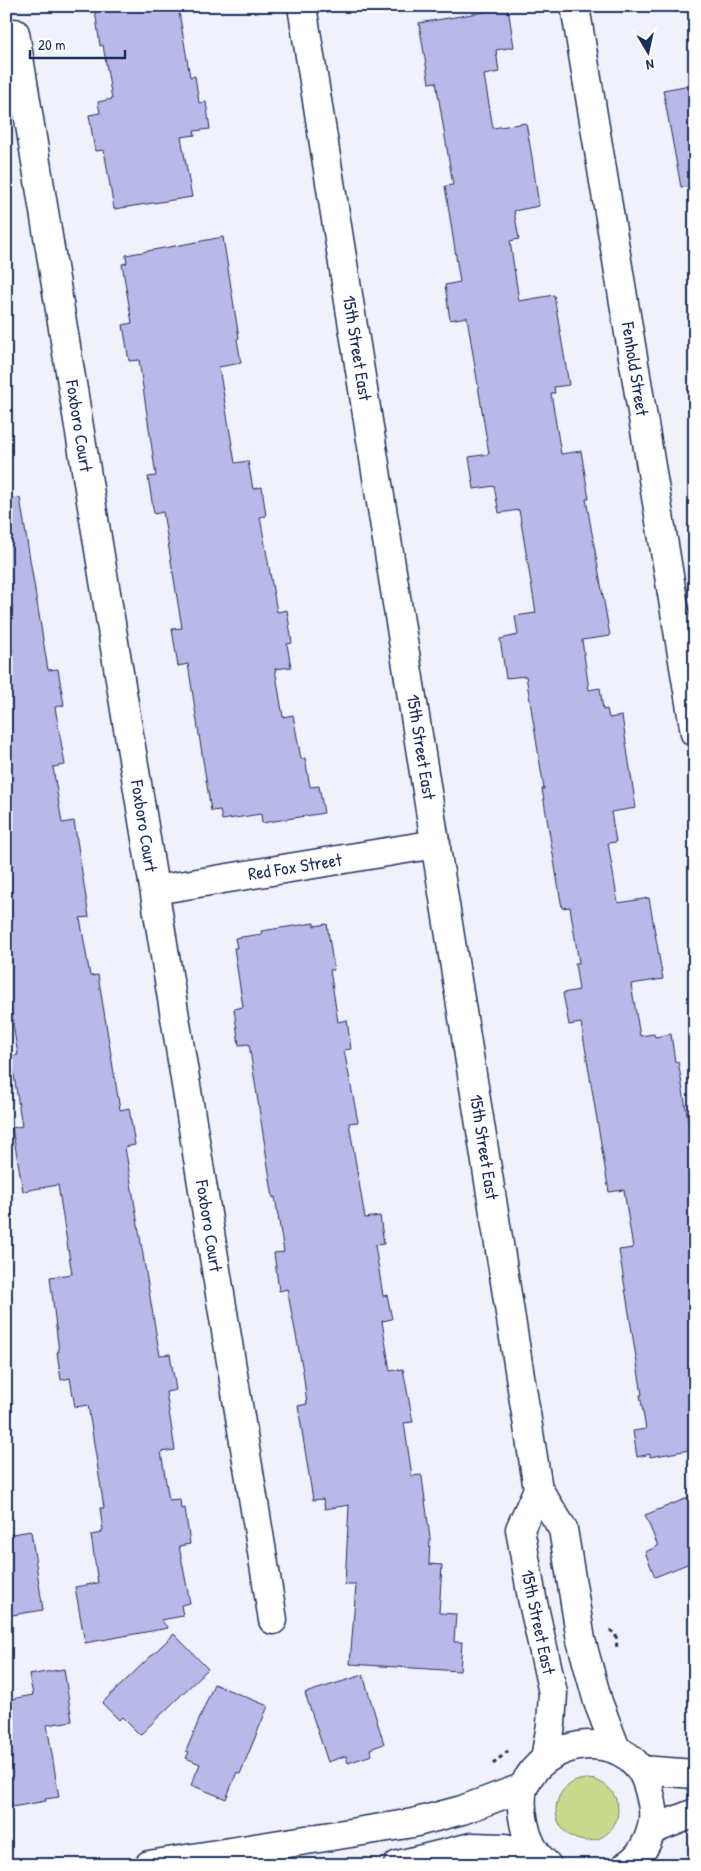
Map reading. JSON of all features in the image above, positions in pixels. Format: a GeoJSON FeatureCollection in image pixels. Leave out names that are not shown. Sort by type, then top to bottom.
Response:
{"type":"FeatureCollection","features":[{"type":"Feature","properties":{"kind":"street","name":"15th Street East"},"geometry":{"type":"LineString","coordinates":[[302,6],[538,1489],[562,1529],[581,1640],[598,1702],[616,1749]]}},
{"type":"Feature","properties":{"kind":"street","name":"Fenhold Street"},"geometry":{"type":"LineString","coordinates":[[574,6],[695,733]]}},
{"type":"Feature","properties":{"kind":"street","name":"Foxboro Court"},"geometry":{"type":"LineString","coordinates":[[15,32],[273,1620]]}},
{"type":"Feature","properties":{"kind":"street","name":"Red Fox Street"},"geometry":{"type":"LineString","coordinates":[[155,890],[436,844]]}},
{"type":"Feature","properties":{"kind":"street","name":"15th Street East"},"geometry":{"type":"LineString","coordinates":[[538,1489],[520,1529],[532,1598],[553,1693],[551,1726],[544,1759]]}},
{"type":"Feature","properties":{"kind":"street"},"geometry":{"type":"LineString","coordinates":[[543,1862],[526,1837],[522,1812],[524,1787],[544,1759],[567,1748],[593,1744],[616,1749],[629,1758],[641,1770],[650,1794],[653,1811],[652,1830],[642,1850],[629,1864]]}},
{"type":"Feature","properties":{"kind":"street"},"geometry":{"type":"LineString","coordinates":[[641,1770],[695,1774]]}},
{"type":"Feature","properties":{"kind":"street"},"geometry":{"type":"LineString","coordinates":[[149,1865],[413,1823],[462,1810],[524,1787]]}},
{"type":"Feature","properties":{"kind":"street"},"geometry":{"type":"LineString","coordinates":[[652,1830],[695,1813]]}},
{"type":"Feature","properties":{"kind":"street"},"geometry":{"type":"LineString","coordinates":[[398,1865],[471,1847],[506,1848],[543,1862]]}},
{"type":"Feature","properties":{"kind":"path"},"geometry":{"type":"LineString","coordinates":[[616,1634],[618,1655]]}},
{"type":"Feature","properties":{"kind":"path"},"geometry":{"type":"LineString","coordinates":[[487,1767],[494,1764],[515,1743]]}},
{"type":"Feature","properties":{"kind":"green space"},"geometry":{"type":"Polygon","coordinates":[[[587,1779],[599,1781],[609,1788],[616,1798],[618,1810],[616,1822],[609,1832],[599,1839],[587,1841],[575,1839],[565,1832],[558,1822],[556,1810],[558,1798],[565,1788],[575,1781],[587,1779]]]}},
{"type":"Feature","properties":{"kind":"building"},"geometry":{"type":"Polygon","coordinates":[[[120,6],[178,6],[190,77],[195,76],[199,103],[206,102],[210,129],[194,131],[195,135],[181,137],[192,197],[114,209],[104,150],[95,151],[89,115],[100,113],[98,102],[112,99],[103,45],[100,46],[95,10],[120,6]]]}},
{"type":"Feature","properties":{"kind":"building"},"geometry":{"type":"Polygon","coordinates":[[[508,8],[514,47],[496,50],[499,72],[484,75],[493,128],[526,123],[532,157],[539,206],[514,211],[519,239],[510,241],[519,301],[554,295],[569,385],[554,387],[555,393],[551,393],[561,454],[581,451],[589,499],[586,499],[610,636],[582,640],[589,690],[600,688],[603,710],[607,709],[609,718],[622,716],[636,808],[611,812],[616,842],[608,843],[618,903],[649,898],[663,979],[631,984],[640,1036],[654,1034],[655,1037],[671,1034],[675,1062],[678,1061],[695,1161],[695,1449],[650,1457],[650,1454],[637,1457],[633,1431],[646,1429],[619,1250],[633,1248],[624,1190],[609,1192],[581,1023],[569,1025],[563,993],[579,990],[575,963],[579,963],[570,907],[562,908],[542,789],[544,789],[526,676],[506,678],[500,639],[518,635],[515,616],[536,613],[519,510],[499,513],[494,486],[474,489],[469,457],[489,454],[467,317],[450,320],[445,285],[460,282],[445,186],[453,185],[436,82],[429,83],[419,23],[508,8]]]}},
{"type":"Feature","properties":{"kind":"building"},"geometry":{"type":"Polygon","coordinates":[[[695,84],[695,186],[681,187],[663,90],[695,84]]]}},
{"type":"Feature","properties":{"kind":"building"},"geometry":{"type":"Polygon","coordinates":[[[223,237],[239,338],[237,339],[241,363],[219,367],[235,463],[248,461],[253,489],[262,487],[266,516],[260,517],[277,612],[287,610],[292,643],[287,644],[291,667],[275,669],[283,717],[293,715],[301,759],[305,758],[310,787],[319,786],[324,813],[262,823],[261,814],[222,820],[220,810],[211,811],[188,664],[178,666],[172,629],[182,628],[163,512],[154,514],[148,477],[156,476],[139,360],[129,361],[123,325],[132,323],[122,264],[127,263],[126,255],[223,237]]]}},
{"type":"Feature","properties":{"kind":"building"},"geometry":{"type":"Polygon","coordinates":[[[20,498],[48,670],[58,669],[64,705],[55,707],[65,765],[53,767],[62,823],[74,821],[89,917],[80,918],[90,976],[98,975],[120,1110],[129,1108],[135,1145],[125,1147],[160,1355],[170,1354],[176,1390],[166,1392],[175,1450],[161,1452],[169,1500],[180,1499],[181,1509],[185,1508],[190,1544],[179,1546],[190,1603],[181,1605],[183,1616],[161,1620],[168,1628],[85,1643],[75,1587],[98,1583],[91,1535],[102,1533],[100,1508],[104,1508],[88,1405],[75,1407],[70,1378],[61,1380],[57,1352],[59,1352],[50,1277],[72,1274],[58,1185],[23,1191],[12,1128],[22,1126],[11,1056],[18,1055],[6,981],[6,499],[20,498]]]}},
{"type":"Feature","properties":{"kind":"building"},"geometry":{"type":"Polygon","coordinates":[[[314,923],[314,926],[327,924],[334,970],[330,970],[338,1022],[347,1020],[351,1049],[344,1050],[358,1122],[349,1123],[365,1218],[380,1216],[384,1244],[375,1245],[383,1296],[387,1295],[392,1319],[382,1321],[390,1371],[403,1369],[413,1422],[404,1423],[412,1476],[421,1475],[422,1477],[430,1538],[429,1564],[442,1565],[439,1613],[456,1614],[454,1642],[462,1642],[460,1671],[350,1664],[356,1585],[345,1585],[349,1505],[325,1509],[323,1499],[313,1500],[298,1406],[307,1404],[303,1371],[287,1289],[279,1291],[274,1253],[284,1252],[275,1197],[273,1198],[249,1044],[239,1045],[234,1009],[243,1007],[234,948],[237,948],[235,938],[262,934],[261,931],[314,923]]]}},
{"type":"Feature","properties":{"kind":"building"},"geometry":{"type":"Polygon","coordinates":[[[695,1495],[695,1561],[655,1577],[645,1552],[658,1546],[645,1515],[695,1495]]]}},
{"type":"Feature","properties":{"kind":"building"},"geometry":{"type":"Polygon","coordinates":[[[31,1531],[43,1610],[6,1616],[6,1535],[31,1531]]]}},
{"type":"Feature","properties":{"kind":"building"},"geometry":{"type":"Polygon","coordinates":[[[174,1634],[208,1669],[140,1735],[122,1717],[119,1720],[102,1703],[174,1634]]]}},
{"type":"Feature","properties":{"kind":"building"},"geometry":{"type":"Polygon","coordinates":[[[64,1669],[72,1721],[47,1725],[59,1797],[12,1807],[6,1776],[6,1700],[33,1695],[29,1675],[64,1669]]]}},
{"type":"Feature","properties":{"kind":"building"},"geometry":{"type":"Polygon","coordinates":[[[363,1675],[384,1744],[370,1749],[372,1755],[348,1763],[346,1756],[328,1762],[305,1693],[363,1675]]]}},
{"type":"Feature","properties":{"kind":"building"},"geometry":{"type":"Polygon","coordinates":[[[214,1684],[268,1706],[240,1774],[237,1772],[226,1799],[191,1785],[200,1764],[186,1758],[189,1752],[186,1751],[214,1684]]]}}]}
